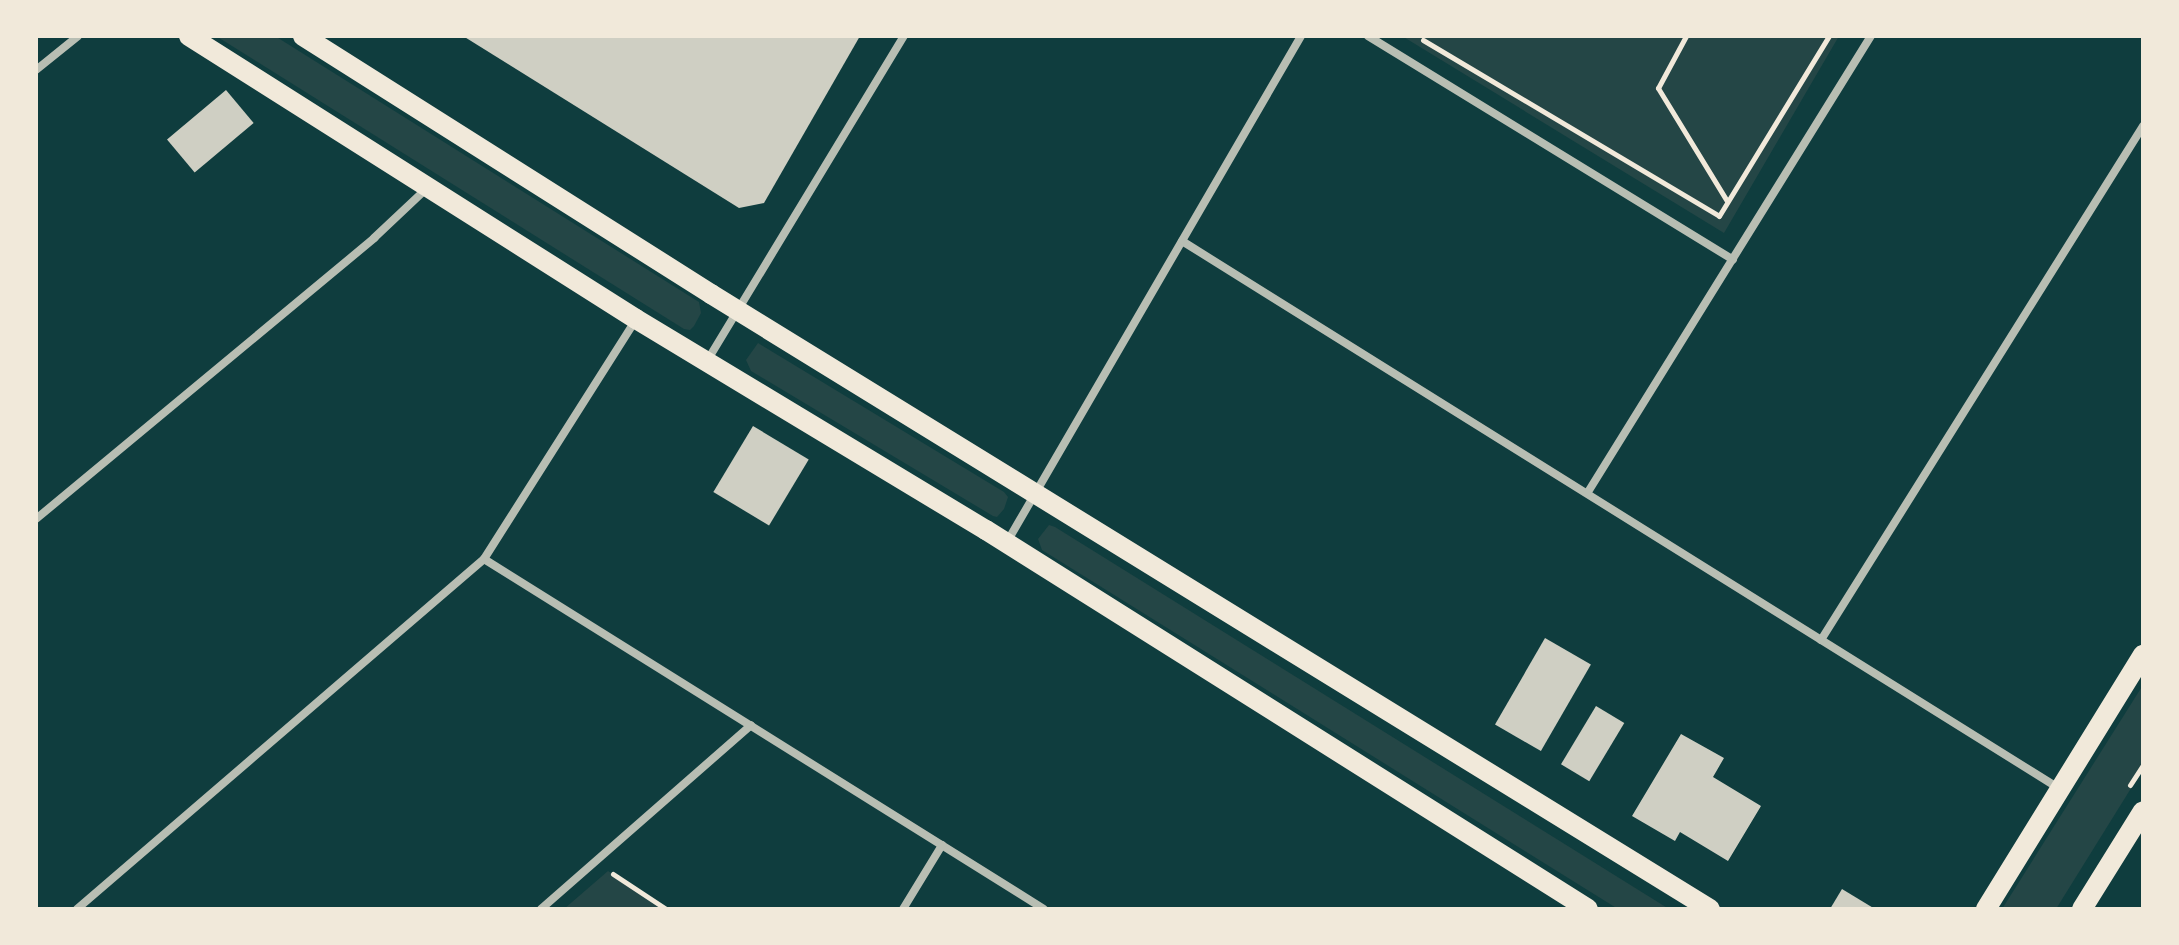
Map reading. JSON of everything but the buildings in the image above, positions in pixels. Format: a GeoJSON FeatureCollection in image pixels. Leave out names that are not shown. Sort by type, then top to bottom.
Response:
{"type":"FeatureCollection","features":[{"type":"Feature","properties":{"kind":"main road"},"geometry":{"type":"LineString","coordinates":[[189,36],[636,319],[1007,543],[1575,906]]}},
{"type":"Feature","properties":{"kind":"main road"},"geometry":{"type":"LineString","coordinates":[[303,36],[738,310],[1710,909]]}},
{"type":"Feature","properties":{"kind":"main road"},"geometry":{"type":"LineString","coordinates":[[1986,909],[2143,655]]}},
{"type":"Feature","properties":{"kind":"main road"},"geometry":{"type":"LineString","coordinates":[[2082,909],[2143,811]]}},
{"type":"Feature","properties":{"kind":"street"},"geometry":{"type":"LineString","coordinates":[[36,70],[78,36]]}},
{"type":"Feature","properties":{"kind":"street"},"geometry":{"type":"LineString","coordinates":[[707,362],[904,36]]}},
{"type":"Feature","properties":{"kind":"street"},"geometry":{"type":"LineString","coordinates":[[1007,543],[1301,36]]}},
{"type":"Feature","properties":{"kind":"street"},"geometry":{"type":"LineString","coordinates":[[1368,36],[1733,260]]}},
{"type":"Feature","properties":{"kind":"street"},"geometry":{"type":"LineString","coordinates":[[1588,492],[1871,36]]}},
{"type":"Feature","properties":{"kind":"street"},"geometry":{"type":"LineString","coordinates":[[1821,640],[2143,126]]}},
{"type":"Feature","properties":{"kind":"street"},"geometry":{"type":"LineString","coordinates":[[36,519],[374,238],[427,188]]}},
{"type":"Feature","properties":{"kind":"street"},"geometry":{"type":"LineString","coordinates":[[1182,241],[2060,789]]}},
{"type":"Feature","properties":{"kind":"street"},"geometry":{"type":"LineString","coordinates":[[77,909],[484,559],[636,319]]}},
{"type":"Feature","properties":{"kind":"street"},"geometry":{"type":"LineString","coordinates":[[484,559],[1044,909]]}},
{"type":"Feature","properties":{"kind":"street"},"geometry":{"type":"LineString","coordinates":[[541,909],[751,725]]}},
{"type":"Feature","properties":{"kind":"street"},"geometry":{"type":"LineString","coordinates":[[903,909],[942,845]]}},
{"type":"Feature","properties":{"kind":"path"},"geometry":{"type":"LineString","coordinates":[[1417,36],[1719,216],[1829,36]]}},
{"type":"Feature","properties":{"kind":"path"},"geometry":{"type":"LineString","coordinates":[[1686,36],[1658,88],[1727,202]]}},
{"type":"Feature","properties":{"kind":"path"},"geometry":{"type":"LineString","coordinates":[[595,864],[666,909]]}},
{"type":"Feature","properties":{"kind":"shaded area"},"geometry":{"type":"Polygon","coordinates":[[[216,36],[275,36],[699,302],[701,313],[694,326],[690,330],[684,329],[216,36]]]}},
{"type":"Feature","properties":{"kind":"shaded area"},"geometry":{"type":"Polygon","coordinates":[[[1402,36],[1839,36],[1724,233],[1402,36]]]}},
{"type":"Feature","properties":{"kind":"shaded area"},"geometry":{"type":"Polygon","coordinates":[[[758,343],[1004,492],[1008,497],[1004,509],[997,517],[993,516],[751,371],[746,360],[758,343]]]}},
{"type":"Feature","properties":{"kind":"shaded area"},"geometry":{"type":"Polygon","coordinates":[[[1049,525],[1669,909],[1618,909],[1042,550],[1038,539],[1049,525]]]}},
{"type":"Feature","properties":{"kind":"shaded area"},"geometry":{"type":"Polygon","coordinates":[[[2143,685],[2143,769],[2056,909],[2002,909],[2143,685]]]}},
{"type":"Feature","properties":{"kind":"shaded area"},"geometry":{"type":"Polygon","coordinates":[[[608,871],[666,909],[564,909],[608,871]]]}}]}
